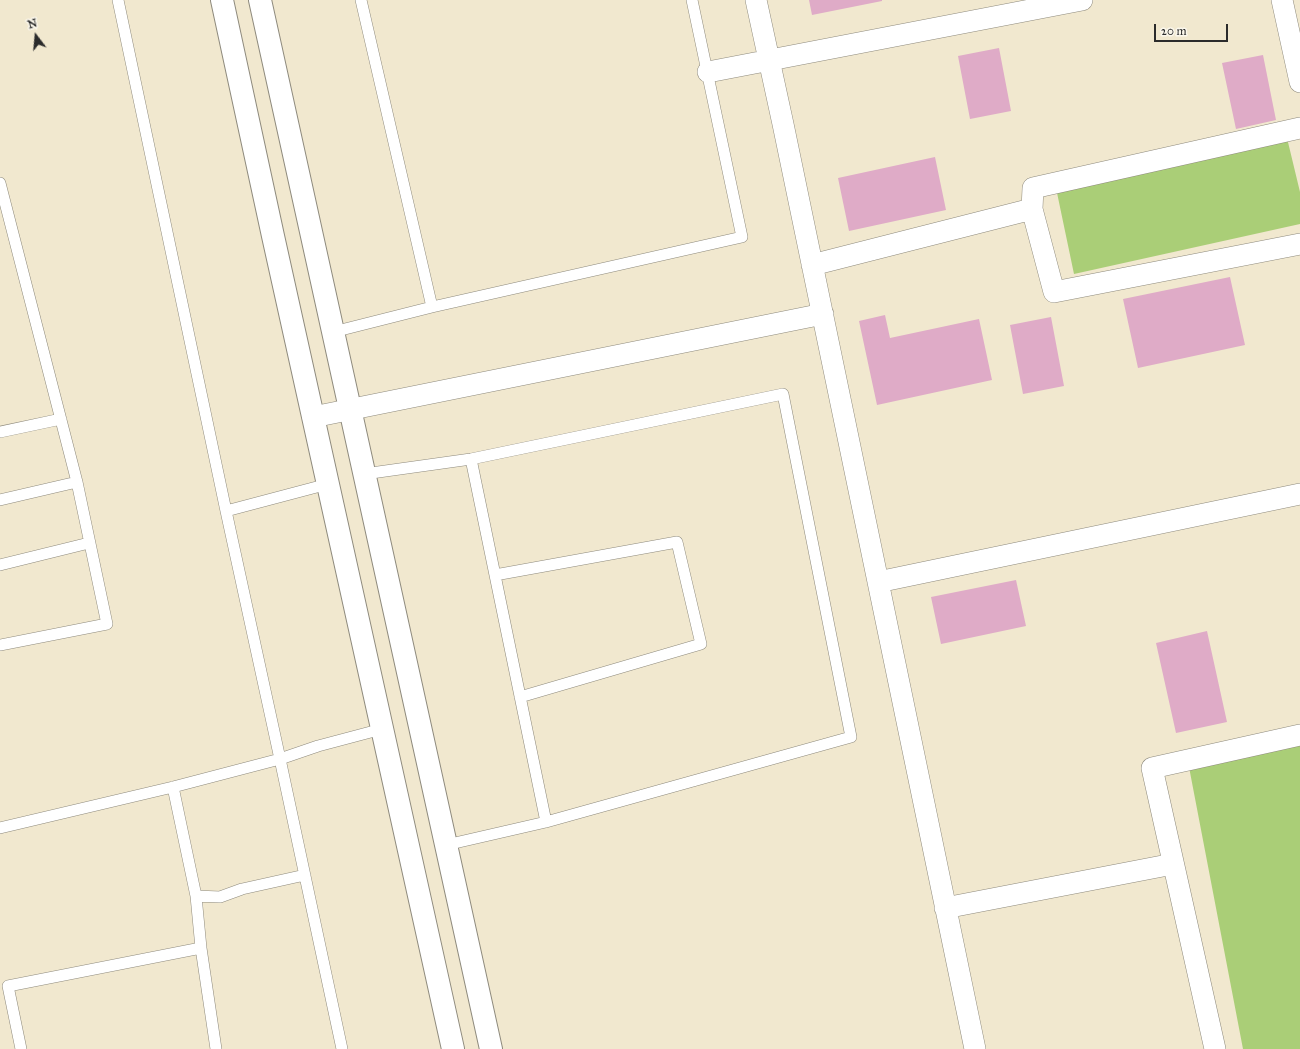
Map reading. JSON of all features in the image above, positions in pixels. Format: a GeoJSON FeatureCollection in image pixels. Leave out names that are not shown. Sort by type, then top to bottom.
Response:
{"type":"FeatureCollection","features":[{"type":"Feature","properties":{"kind":"street"},"geometry":{"type":"LineString","coordinates":[[222,0],[453,1049]]}},
{"type":"Feature","properties":{"kind":"street"},"geometry":{"type":"LineString","coordinates":[[260,0],[491,1049]]}},
{"type":"Feature","properties":{"kind":"street"},"geometry":{"type":"LineString","coordinates":[[756,0],[823,314],[975,1049]]}},
{"type":"Feature","properties":{"kind":"street"},"geometry":{"type":"LineString","coordinates":[[708,72],[1082,0]]}},
{"type":"Feature","properties":{"kind":"street"},"geometry":{"type":"LineString","coordinates":[[1282,0],[1300,82]]}},
{"type":"Feature","properties":{"kind":"street"},"geometry":{"type":"LineString","coordinates":[[1300,128],[1033,188],[1032,209],[1054,292],[1300,244]]}},
{"type":"Feature","properties":{"kind":"street"},"geometry":{"type":"LineString","coordinates":[[812,265],[1032,209]]}},
{"type":"Feature","properties":{"kind":"street"},"geometry":{"type":"LineString","coordinates":[[313,417],[823,314]]}},
{"type":"Feature","properties":{"kind":"street"},"geometry":{"type":"LineString","coordinates":[[878,582],[1300,494]]}},
{"type":"Feature","properties":{"kind":"street"},"geometry":{"type":"LineString","coordinates":[[1215,1049],[1152,768],[1300,735]]}},
{"type":"Feature","properties":{"kind":"street"},"geometry":{"type":"LineString","coordinates":[[946,908],[1173,864]]}},
{"type":"Feature","properties":{"kind":"lane"},"geometry":{"type":"LineString","coordinates":[[118,0],[342,1049]]}},
{"type":"Feature","properties":{"kind":"lane"},"geometry":{"type":"LineString","coordinates":[[361,0],[432,307]]}},
{"type":"Feature","properties":{"kind":"lane"},"geometry":{"type":"LineString","coordinates":[[333,332],[432,307],[742,237],[692,0]]}},
{"type":"Feature","properties":{"kind":"lane"},"geometry":{"type":"LineString","coordinates":[[0,183],[77,482],[107,624],[0,645]]}},
{"type":"Feature","properties":{"kind":"lane"},"geometry":{"type":"LineString","coordinates":[[364,474],[471,459],[783,394],[851,737],[546,822],[446,845]]}},
{"type":"Feature","properties":{"kind":"lane"},"geometry":{"type":"LineString","coordinates":[[0,432],[61,419]]}},
{"type":"Feature","properties":{"kind":"lane"},"geometry":{"type":"LineString","coordinates":[[471,459],[546,822]]}},
{"type":"Feature","properties":{"kind":"lane"},"geometry":{"type":"LineString","coordinates":[[0,500],[77,482]]}},
{"type":"Feature","properties":{"kind":"lane"},"geometry":{"type":"LineString","coordinates":[[226,511],[328,484]]}},
{"type":"Feature","properties":{"kind":"lane"},"geometry":{"type":"LineString","coordinates":[[495,575],[676,542],[701,644],[520,697]]}},
{"type":"Feature","properties":{"kind":"lane"},"geometry":{"type":"LineString","coordinates":[[0,565],[89,543]]}},
{"type":"Feature","properties":{"kind":"lane"},"geometry":{"type":"LineString","coordinates":[[0,828],[173,787],[382,729]]}},
{"type":"Feature","properties":{"kind":"lane"},"geometry":{"type":"LineString","coordinates":[[173,787],[196,896],[201,948],[216,1049]]}},
{"type":"Feature","properties":{"kind":"lane"},"geometry":{"type":"LineString","coordinates":[[196,896],[220,897],[242,889],[305,875]]}},
{"type":"Feature","properties":{"kind":"lane"},"geometry":{"type":"LineString","coordinates":[[21,1049],[8,986],[201,948]]}},
{"type":"Feature","properties":{"kind":"green space"},"geometry":{"type":"Polygon","coordinates":[[[1287,138],[1300,192],[1300,224],[1074,274],[1056,188],[1287,138]]]}},
{"type":"Feature","properties":{"kind":"green space"},"geometry":{"type":"Polygon","coordinates":[[[1300,742],[1300,1049],[1243,1049],[1189,767],[1300,742]]]}},
{"type":"Feature","properties":{"kind":"building"},"geometry":{"type":"Polygon","coordinates":[[[809,0],[882,0],[882,1],[812,15],[809,0]]]}},
{"type":"Feature","properties":{"kind":"building"},"geometry":{"type":"Polygon","coordinates":[[[999,48],[1011,111],[970,119],[958,56],[999,48]]]}},
{"type":"Feature","properties":{"kind":"building"},"geometry":{"type":"Polygon","coordinates":[[[1263,55],[1276,120],[1236,129],[1222,63],[1263,55]]]}},
{"type":"Feature","properties":{"kind":"building"},"geometry":{"type":"Polygon","coordinates":[[[935,157],[946,210],[849,231],[838,178],[935,157]]]}},
{"type":"Feature","properties":{"kind":"building"},"geometry":{"type":"Polygon","coordinates":[[[1230,277],[1245,345],[1138,368],[1123,299],[1230,277]]]}},
{"type":"Feature","properties":{"kind":"building"},"geometry":{"type":"Polygon","coordinates":[[[885,315],[890,338],[979,319],[992,380],[877,405],[859,321],[885,315]]]}},
{"type":"Feature","properties":{"kind":"building"},"geometry":{"type":"Polygon","coordinates":[[[1051,317],[1064,386],[1023,394],[1010,325],[1051,317]]]}},
{"type":"Feature","properties":{"kind":"building"},"geometry":{"type":"Polygon","coordinates":[[[1016,580],[1026,626],[941,644],[931,597],[1016,580]]]}},
{"type":"Feature","properties":{"kind":"building"},"geometry":{"type":"Polygon","coordinates":[[[1207,631],[1227,722],[1176,733],[1156,643],[1207,631]]]}}]}
